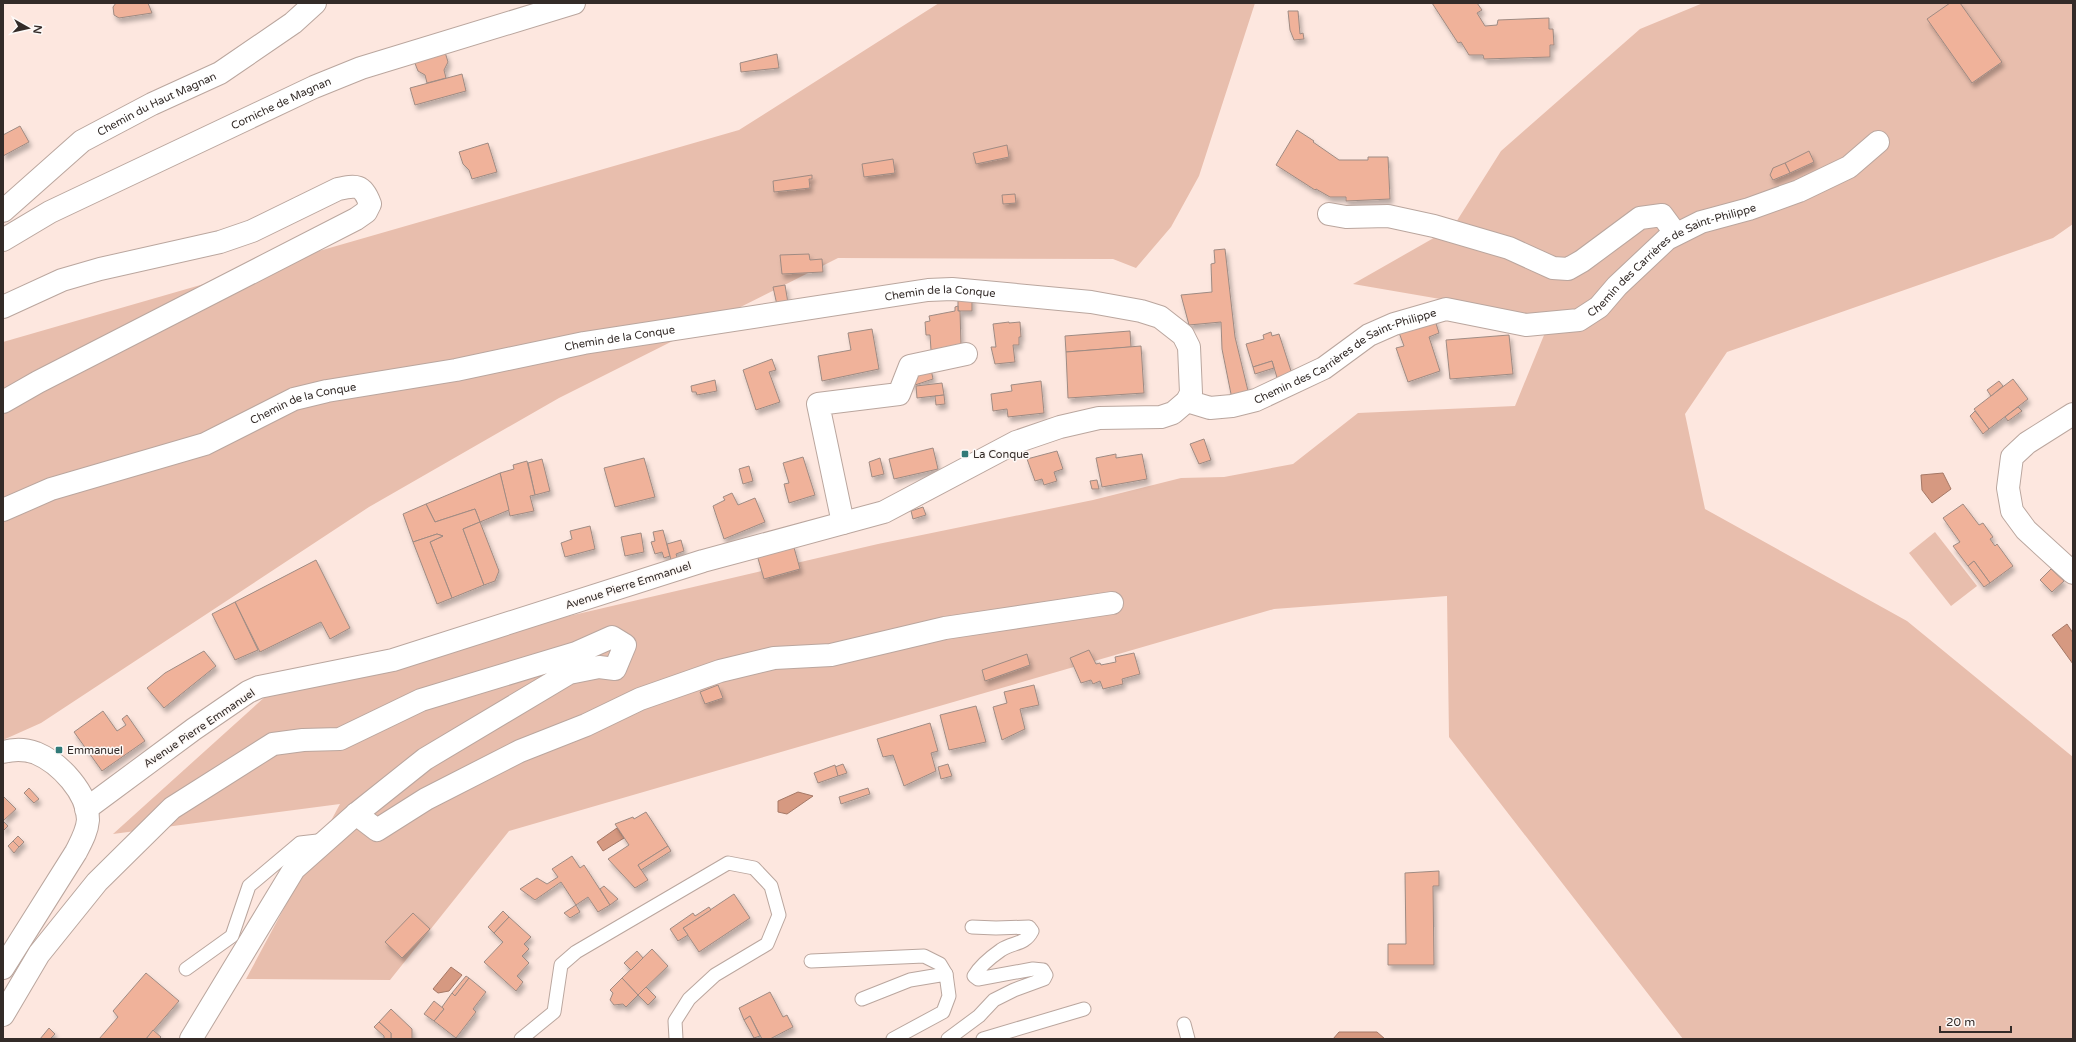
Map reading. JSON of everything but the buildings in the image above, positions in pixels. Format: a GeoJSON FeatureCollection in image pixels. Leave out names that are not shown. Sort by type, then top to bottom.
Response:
{"type":"FeatureCollection","features":[{"type":"Feature","properties":{"kind":"street","name":"Chemin du Haut Magnan"},"geometry":{"type":"LineString","coordinates":[[3,211],[82,141],[152,104],[220,73],[293,23],[315,3]]}},
{"type":"Feature","properties":{"kind":"street","name":"Corniche de Magnan"},"geometry":{"type":"LineString","coordinates":[[3,240],[50,212],[314,87],[361,68],[574,3]]}},
{"type":"Feature","properties":{"kind":"street","name":"Chemin des Carrières de Saint-Philippe"},"geometry":{"type":"LineString","coordinates":[[1186,401],[1210,408],[1232,406],[1256,400],[1324,368],[1370,335],[1394,324],[1446,309],[1526,325],[1579,320],[1599,307],[1617,286],[1667,239],[1701,222],[1749,209],[1799,192],[1849,167],[1878,142]]}},
{"type":"Feature","properties":{"kind":"street"},"geometry":{"type":"LineString","coordinates":[[3,307],[62,280],[100,269],[220,242],[252,231],[338,189],[352,186],[359,187],[366,193],[370,204],[366,212],[356,219],[38,382],[3,402]]}},
{"type":"Feature","properties":{"kind":"street"},"geometry":{"type":"LineString","coordinates":[[1329,214],[1346,217],[1388,216],[1434,226],[1509,248],[1554,268],[1568,269],[1582,261],[1640,218],[1662,215],[1676,234]]}},
{"type":"Feature","properties":{"kind":"street","name":"Chemin de la Conque"},"geometry":{"type":"LineString","coordinates":[[3,510],[51,489],[205,444],[294,399],[327,391],[456,370],[584,342],[928,290],[952,289],[1091,302],[1141,311],[1160,317],[1183,336],[1189,347],[1192,383],[1191,393],[1186,401]]}},
{"type":"Feature","properties":{"kind":"street"},"geometry":{"type":"LineString","coordinates":[[842,523],[818,404],[899,394],[910,366],[966,354]]}},
{"type":"Feature","properties":{"kind":"street","name":"Avenue Pierre Emmanuel"},"geometry":{"type":"LineString","coordinates":[[86,808],[194,729],[248,692],[259,687],[393,660],[703,561],[884,512],[1016,442],[1060,427],[1100,418],[1161,417],[1173,413],[1186,401]]}},
{"type":"Feature","properties":{"kind":"street"},"geometry":{"type":"LineString","coordinates":[[2073,414],[2027,443],[2012,456],[2008,488],[2012,511],[2026,530],[2073,573]]}},
{"type":"Feature","properties":{"kind":"street"},"geometry":{"type":"LineString","coordinates":[[356,814],[377,830],[426,799],[520,751],[586,725],[640,699],[720,671],[774,658],[831,654],[945,628],[1112,603]]}},
{"type":"Feature","properties":{"kind":"street"},"geometry":{"type":"LineString","coordinates":[[3,1015],[39,954],[97,882],[172,808],[273,744],[303,740],[340,739],[421,700],[576,653],[612,637],[625,645],[615,669],[599,667],[569,673],[425,759],[356,814],[294,869],[191,1039]]}},
{"type":"Feature","properties":{"kind":"street"},"geometry":{"type":"LineString","coordinates":[[3,752],[20,749],[35,753],[49,760],[72,782],[86,808],[88,820],[86,833],[76,852],[3,968]]}},
{"type":"Feature","properties":{"kind":"lane"},"geometry":{"type":"LineString","coordinates":[[186,969],[232,936],[248,886],[262,873],[300,843],[326,840]]}},
{"type":"Feature","properties":{"kind":"lane"},"geometry":{"type":"LineString","coordinates":[[520,1039],[554,1012],[561,965],[576,952],[728,863],[754,868],[771,886],[779,915],[767,944],[715,975],[688,999],[675,1021],[676,1039]]}},
{"type":"Feature","properties":{"kind":"lane"},"geometry":{"type":"LineString","coordinates":[[948,1039],[979,1016],[994,1000],[1014,990],[1044,979],[1046,975],[1043,970],[1033,969],[978,979],[974,976],[978,970],[1002,950],[1028,939],[1032,931],[1029,927],[1024,926],[996,928],[972,927]]}},
{"type":"Feature","properties":{"kind":"lane"},"geometry":{"type":"LineString","coordinates":[[811,961],[924,956],[940,964],[946,974],[949,996],[943,1012],[893,1039]]}},
{"type":"Feature","properties":{"kind":"lane"},"geometry":{"type":"LineString","coordinates":[[862,999],[910,980],[946,974]]}},
{"type":"Feature","properties":{"kind":"lane"},"geometry":{"type":"LineString","coordinates":[[983,1039],[1084,1009]]}},
{"type":"Feature","properties":{"kind":"lane"},"geometry":{"type":"LineString","coordinates":[[1184,1024],[1188,1039]]}},
{"type":"Feature","properties":{"kind":"shaded area"},"geometry":{"type":"Polygon","coordinates":[[[939,3],[1255,3],[1199,176],[1171,227],[1136,268],[1113,259],[838,258],[559,398],[369,507],[41,723],[3,740],[3,342],[739,130],[939,3]]]}},
{"type":"Feature","properties":{"kind":"shaded area"},"geometry":{"type":"Polygon","coordinates":[[[1703,3],[2073,3],[2073,224],[2053,238],[1727,352],[1685,414],[1705,509],[1907,621],[2073,757],[2073,1039],[1683,1039],[1449,737],[1447,596],[1274,609],[509,831],[390,980],[246,979],[340,804],[113,834],[267,695],[500,632],[878,544],[1093,500],[1181,478],[1224,477],[1293,464],[1358,413],[1515,406],[1551,318],[1353,284],[1453,227],[1501,151],[1640,29],[1703,3]]]}},
{"type":"Feature","properties":{"kind":"shaded area"},"geometry":{"type":"Polygon","coordinates":[[[1943,473],[1951,489],[1932,503],[1922,490],[1921,475],[1943,473]]]}},
{"type":"Feature","properties":{"kind":"shaded area"},"geometry":{"type":"Polygon","coordinates":[[[1935,532],[1977,586],[1951,606],[1909,553],[1935,532]]]}},
{"type":"Feature","properties":{"kind":"shaded area"},"geometry":{"type":"Polygon","coordinates":[[[2067,624],[2073,633],[2073,664],[2052,635],[2067,624]]]}},
{"type":"Feature","properties":{"kind":"shaded area"},"geometry":{"type":"Polygon","coordinates":[[[798,792],[813,796],[787,814],[778,812],[778,801],[798,792]]]}},
{"type":"Feature","properties":{"kind":"shaded area"},"geometry":{"type":"Polygon","coordinates":[[[617,828],[624,838],[603,851],[597,842],[617,828]]]}},
{"type":"Feature","properties":{"kind":"shaded area"},"geometry":{"type":"Polygon","coordinates":[[[451,967],[462,975],[449,991],[438,993],[433,989],[451,967]]]}},
{"type":"Feature","properties":{"kind":"shaded area"},"geometry":{"type":"Polygon","coordinates":[[[1339,1032],[1377,1032],[1385,1039],[1333,1039],[1339,1032]]]}},
{"type":"Feature","properties":{"kind":"place","name":"La Conque"},"geometry":{"type":"Point","coordinates":[965,454]}},
{"type":"Feature","properties":{"kind":"place","name":"Emmanuel"},"geometry":{"type":"Point","coordinates":[59,750]}}]}
